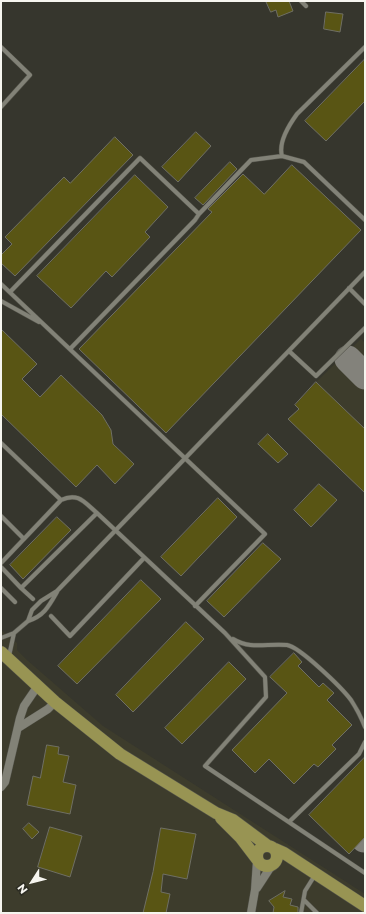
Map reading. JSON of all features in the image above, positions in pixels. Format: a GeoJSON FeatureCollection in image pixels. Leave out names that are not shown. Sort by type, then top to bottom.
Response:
{"type":"FeatureCollection","features":[{"type":"Feature","properties":{"kind":"main road"},"geometry":{"type":"LineString","coordinates":[[5,655],[37,687],[120,754],[216,813],[233,820],[271,847],[284,853],[315,875],[365,906]]}},
{"type":"Feature","properties":{"kind":"main road"},"geometry":{"type":"LineString","coordinates":[[216,813],[241,838],[262,866],[286,861],[297,863]]}},
{"type":"Feature","properties":{"kind":"main road"},"geometry":{"type":"LineString","coordinates":[[257,860],[258,850],[271,847]]}},
{"type":"Feature","properties":{"kind":"main road"},"geometry":{"type":"LineString","coordinates":[[271,847],[277,856],[273,864]]}},
{"type":"Feature","properties":{"kind":"street"},"geometry":{"type":"LineString","coordinates":[[1,787],[5,782],[24,706],[37,687]]}},
{"type":"Feature","properties":{"kind":"street"},"geometry":{"type":"LineString","coordinates":[[18,728],[48,710],[55,702]]}},
{"type":"Feature","properties":{"kind":"street"},"geometry":{"type":"LineString","coordinates":[[251,913],[255,890],[257,860]]}},
{"type":"Feature","properties":{"kind":"street"},"geometry":{"type":"LineString","coordinates":[[255,890],[273,864]]}},
{"type":"Feature","properties":{"kind":"lane"},"geometry":{"type":"LineString","coordinates":[[301,1],[306,6]]}},
{"type":"Feature","properties":{"kind":"lane"},"geometry":{"type":"LineString","coordinates":[[1,47],[30,75],[1,107]]}},
{"type":"Feature","properties":{"kind":"lane"},"geometry":{"type":"LineString","coordinates":[[282,156],[280,148],[289,125],[297,114],[365,47]]}},
{"type":"Feature","properties":{"kind":"lane"},"geometry":{"type":"LineString","coordinates":[[70,348],[196,220],[251,160],[282,156],[304,162],[365,220]]}},
{"type":"Feature","properties":{"kind":"lane"},"geometry":{"type":"LineString","coordinates":[[10,292],[140,158],[200,214]]}},
{"type":"Feature","properties":{"kind":"lane"},"geometry":{"type":"LineString","coordinates":[[28,621],[32,610],[41,601],[57,591],[365,272]]}},
{"type":"Feature","properties":{"kind":"lane"},"geometry":{"type":"LineString","coordinates":[[1,284],[264,534],[195,606]]}},
{"type":"Feature","properties":{"kind":"lane"},"geometry":{"type":"LineString","coordinates":[[349,288],[365,304]]}},
{"type":"Feature","properties":{"kind":"lane"},"geometry":{"type":"LineString","coordinates":[[1,301],[44,324]]}},
{"type":"Feature","properties":{"kind":"lane"},"geometry":{"type":"LineString","coordinates":[[288,351],[316,376],[365,328]]}},
{"type":"Feature","properties":{"kind":"lane"},"geometry":{"type":"LineString","coordinates":[[1,443],[61,500]]}},
{"type":"Feature","properties":{"kind":"lane"},"geometry":{"type":"LineString","coordinates":[[1,563],[61,500],[69,496],[77,497],[116,530],[225,633],[265,677],[266,697],[205,766],[365,873]]}},
{"type":"Feature","properties":{"kind":"lane"},"geometry":{"type":"LineString","coordinates":[[22,588],[97,514]]}},
{"type":"Feature","properties":{"kind":"lane"},"geometry":{"type":"LineString","coordinates":[[1,516],[24,539]]}},
{"type":"Feature","properties":{"kind":"lane"},"geometry":{"type":"LineString","coordinates":[[51,616],[70,636],[144,558]]}},
{"type":"Feature","properties":{"kind":"lane"},"geometry":{"type":"LineString","coordinates":[[1,567],[33,599]]}},
{"type":"Feature","properties":{"kind":"lane"},"geometry":{"type":"LineString","coordinates":[[1,588],[15,602]]}},
{"type":"Feature","properties":{"kind":"lane"},"geometry":{"type":"LineString","coordinates":[[1,638],[14,633],[28,621],[39,618],[48,608],[57,591]]}},
{"type":"Feature","properties":{"kind":"lane"},"geometry":{"type":"LineString","coordinates":[[5,655],[14,633]]}},
{"type":"Feature","properties":{"kind":"lane"},"geometry":{"type":"LineString","coordinates":[[225,633],[242,644],[249,646],[280,645],[294,647],[350,698],[360,714],[365,727]]}},
{"type":"Feature","properties":{"kind":"lane"},"geometry":{"type":"LineString","coordinates":[[289,822],[359,754],[365,742]]}},
{"type":"Feature","properties":{"kind":"lane"},"geometry":{"type":"LineString","coordinates":[[301,913],[305,891],[315,875]]}},
{"type":"Feature","properties":{"kind":"lane"},"geometry":{"type":"LineString","coordinates":[[304,900],[317,913]]}},
{"type":"Feature","properties":{"kind":"shaded area"},"geometry":{"type":"Polygon","coordinates":[[[361,339],[365,343],[365,429],[316,382],[361,339]]]}},
{"type":"Feature","properties":{"kind":"shaded area"},"geometry":{"type":"Polygon","coordinates":[[[1,630],[17,643],[17,650],[27,660],[103,726],[365,894],[365,913],[1,913],[1,630]]]}},
{"type":"Feature","properties":{"kind":"building"},"geometry":{"type":"Polygon","coordinates":[[[266,1],[289,1],[293,11],[278,17],[276,10],[271,12],[266,1]]]}},
{"type":"Feature","properties":{"kind":"building"},"geometry":{"type":"Polygon","coordinates":[[[326,12],[343,14],[340,32],[324,29],[326,12]]]}},
{"type":"Feature","properties":{"kind":"building"},"geometry":{"type":"Polygon","coordinates":[[[365,59],[365,101],[326,141],[305,121],[365,59]]]}},
{"type":"Feature","properties":{"kind":"building"},"geometry":{"type":"Polygon","coordinates":[[[196,132],[211,146],[178,182],[162,167],[196,132]]]}},
{"type":"Feature","properties":{"kind":"building"},"geometry":{"type":"Polygon","coordinates":[[[115,137],[133,155],[15,276],[1,263],[1,255],[12,244],[5,237],[64,177],[70,183],[115,137]]]}},
{"type":"Feature","properties":{"kind":"building"},"geometry":{"type":"Polygon","coordinates":[[[230,162],[237,169],[203,205],[195,198],[230,162]]]}},
{"type":"Feature","properties":{"kind":"building"},"geometry":{"type":"Polygon","coordinates":[[[292,165],[361,230],[166,433],[79,349],[212,212],[208,209],[243,174],[264,194],[292,165]]]}},
{"type":"Feature","properties":{"kind":"building"},"geometry":{"type":"Polygon","coordinates":[[[135,175],[168,207],[145,232],[150,237],[112,277],[106,271],[71,308],[37,276],[135,175]]]}},
{"type":"Feature","properties":{"kind":"building"},"geometry":{"type":"Polygon","coordinates":[[[1,329],[37,364],[22,379],[40,397],[61,375],[102,415],[111,430],[113,444],[134,464],[115,484],[97,465],[76,487],[1,414],[1,329]]]}},
{"type":"Feature","properties":{"kind":"building"},"geometry":{"type":"Polygon","coordinates":[[[316,382],[365,429],[365,493],[288,419],[299,409],[295,405],[316,382]]]}},
{"type":"Feature","properties":{"kind":"building"},"geometry":{"type":"Polygon","coordinates":[[[268,434],[288,454],[278,463],[258,444],[268,434]]]}},
{"type":"Feature","properties":{"kind":"building"},"geometry":{"type":"Polygon","coordinates":[[[319,484],[337,500],[311,527],[294,510],[319,484]]]}},
{"type":"Feature","properties":{"kind":"building"},"geometry":{"type":"Polygon","coordinates":[[[218,498],[237,517],[181,576],[161,557],[218,498]]]}},
{"type":"Feature","properties":{"kind":"building"},"geometry":{"type":"Polygon","coordinates":[[[57,517],[71,530],[23,579],[10,565],[57,517]]]}},
{"type":"Feature","properties":{"kind":"building"},"geometry":{"type":"Polygon","coordinates":[[[263,543],[281,559],[224,617],[207,601],[263,543]]]}},
{"type":"Feature","properties":{"kind":"building"},"geometry":{"type":"Polygon","coordinates":[[[141,580],[161,599],[77,684],[58,666],[141,580]]]}},
{"type":"Feature","properties":{"kind":"building"},"geometry":{"type":"Polygon","coordinates":[[[186,622],[204,639],[133,712],[116,695],[186,622]]]}},
{"type":"Feature","properties":{"kind":"building"},"geometry":{"type":"Polygon","coordinates":[[[294,653],[302,662],[298,666],[319,687],[323,683],[334,693],[327,700],[352,725],[332,745],[336,749],[318,767],[314,764],[294,784],[269,759],[255,773],[232,750],[287,693],[270,677],[294,653]]]}},
{"type":"Feature","properties":{"kind":"building"},"geometry":{"type":"Polygon","coordinates":[[[229,662],[246,679],[182,744],[165,728],[229,662]]]}},
{"type":"Feature","properties":{"kind":"building"},"geometry":{"type":"Polygon","coordinates":[[[47,745],[59,747],[58,754],[69,756],[63,782],[76,785],[70,814],[27,805],[33,776],[40,778],[47,745]]]}},
{"type":"Feature","properties":{"kind":"building"},"geometry":{"type":"Polygon","coordinates":[[[365,757],[365,837],[349,854],[309,815],[365,757]]]}},
{"type":"Feature","properties":{"kind":"building"},"geometry":{"type":"Polygon","coordinates":[[[29,823],[39,832],[32,839],[23,829],[29,823]]]}},
{"type":"Feature","properties":{"kind":"building"},"geometry":{"type":"Polygon","coordinates":[[[50,827],[82,836],[70,877],[38,867],[50,827]]]}},
{"type":"Feature","properties":{"kind":"building"},"geometry":{"type":"Polygon","coordinates":[[[161,828],[196,834],[187,879],[163,874],[161,892],[170,894],[166,913],[143,913],[153,872],[161,828]]]}},
{"type":"Feature","properties":{"kind":"building"},"geometry":{"type":"Polygon","coordinates":[[[285,891],[283,897],[292,899],[290,905],[298,907],[298,913],[273,913],[274,907],[269,901],[285,891]]]}},
{"type":"Feature","properties":{"kind":"taxiway"},"geometry":{"type":"LineString","coordinates":[[348,359],[365,376]]}}]}
